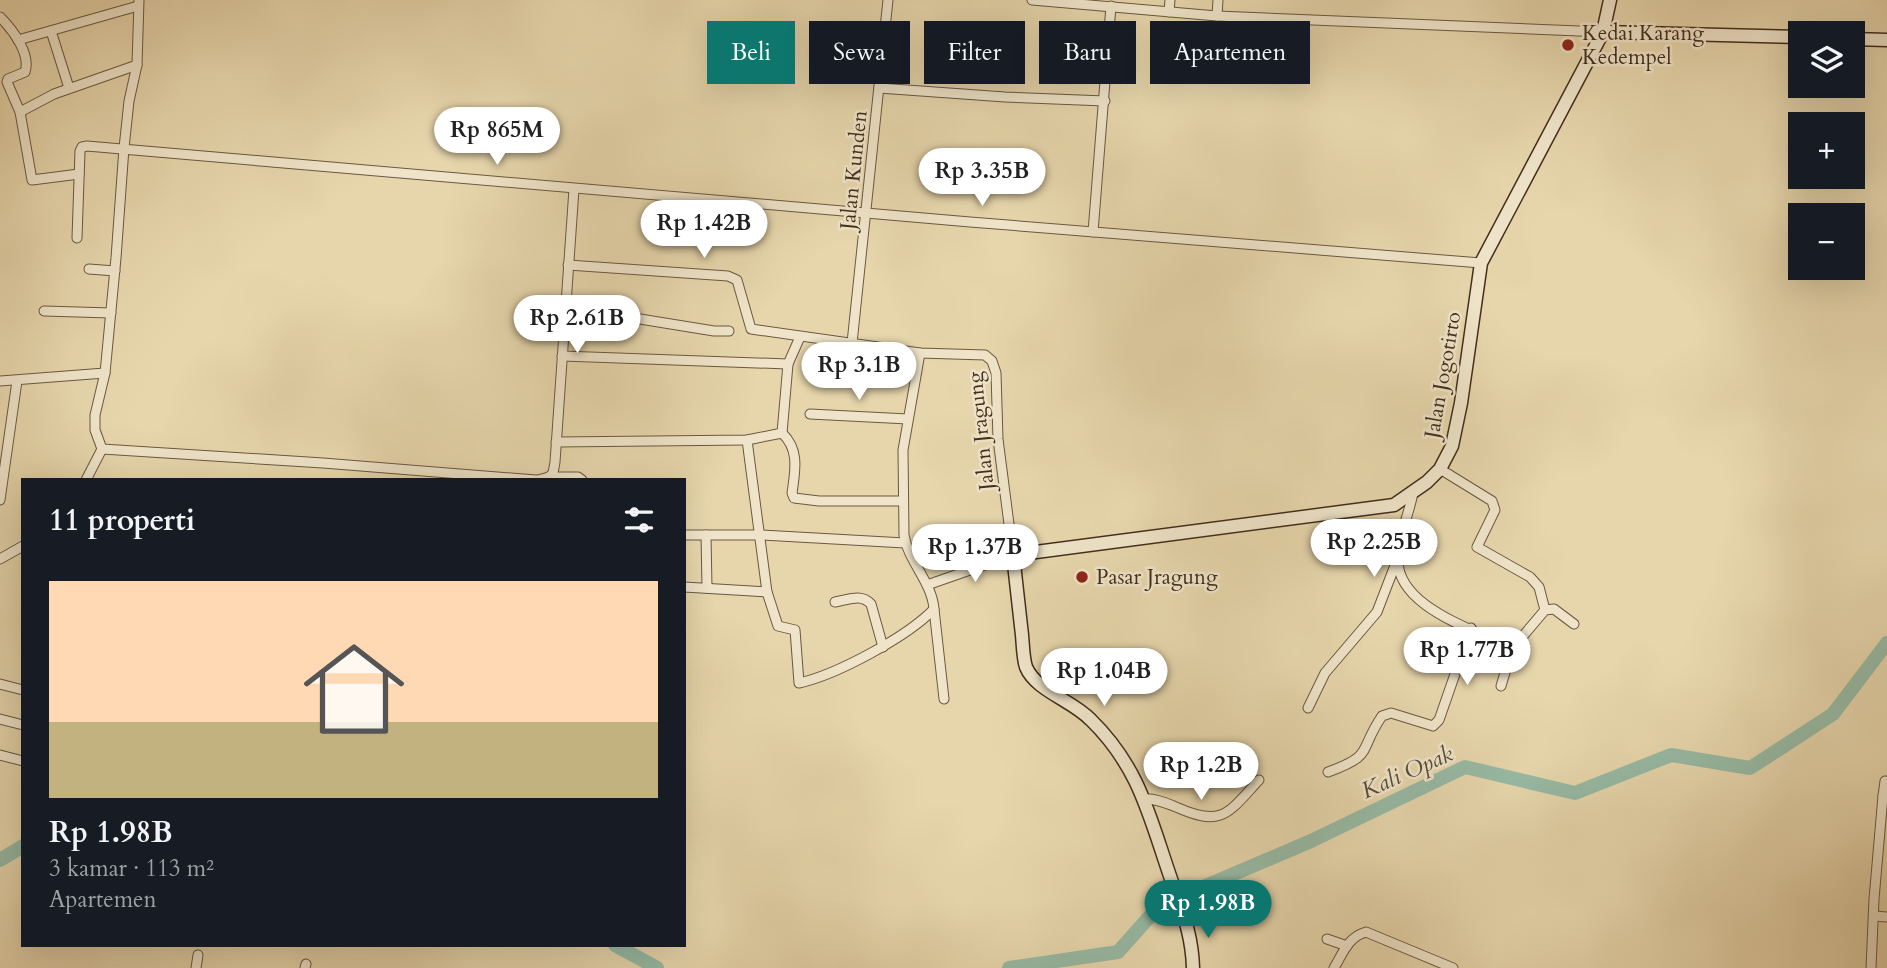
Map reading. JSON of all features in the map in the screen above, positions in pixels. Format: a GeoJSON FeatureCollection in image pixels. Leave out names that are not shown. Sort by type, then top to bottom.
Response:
{"type":"FeatureCollection","features":[{"type":"Feature","properties":{"kind":"street","name":"Jalan Kunden"},"geometry":{"type":"LineString","coordinates":[[852,343],[888,0]]}},
{"type":"Feature","properties":{"kind":"street"},"geometry":{"type":"LineString","coordinates":[[1032,0],[1217,16],[1788,37]]}},
{"type":"Feature","properties":{"kind":"street"},"geometry":{"type":"LineString","coordinates":[[1170,0],[1170,12]]}},
{"type":"Feature","properties":{"kind":"street"},"geometry":{"type":"LineString","coordinates":[[1217,0],[1217,16]]}},
{"type":"Feature","properties":{"kind":"street","name":"Jalan Jogotirto"},"geometry":{"type":"LineString","coordinates":[[1013,555],[1394,505],[1413,493],[1440,469],[1452,446],[1461,404],[1481,263],[1603,32],[1610,0]]}},
{"type":"Feature","properties":{"kind":"street"},"geometry":{"type":"LineString","coordinates":[[19,40],[139,3],[137,65],[129,101],[124,148],[105,373],[96,415],[95,430],[102,449],[87,478]]}},
{"type":"Feature","properties":{"kind":"street"},"geometry":{"type":"LineString","coordinates":[[1093,232],[1111,6]]}},
{"type":"Feature","properties":{"kind":"street"},"geometry":{"type":"LineString","coordinates":[[0,17],[19,40],[27,70],[7,82],[20,112],[32,180],[79,174]]}},
{"type":"Feature","properties":{"kind":"street"},"geometry":{"type":"LineString","coordinates":[[51,31],[69,88]]}},
{"type":"Feature","properties":{"kind":"street"},"geometry":{"type":"LineString","coordinates":[[1865,39],[1887,40]]}},
{"type":"Feature","properties":{"kind":"street"},"geometry":{"type":"LineString","coordinates":[[20,112],[69,88],[137,65]]}},
{"type":"Feature","properties":{"kind":"street"},"geometry":{"type":"LineString","coordinates":[[879,88],[1105,101]]}},
{"type":"Feature","properties":{"kind":"street"},"geometry":{"type":"LineString","coordinates":[[77,238],[82,147],[124,148],[574,189],[1481,263]]}},
{"type":"Feature","properties":{"kind":"street"},"geometry":{"type":"LineString","coordinates":[[549,477],[554,473],[574,189]]}},
{"type":"Feature","properties":{"kind":"street","name":"Jalan Jragung"},"geometry":{"type":"LineString","coordinates":[[568,265],[728,276],[737,280],[751,329],[920,353],[985,355],[992,361],[996,373],[1000,456],[1013,555]]}},
{"type":"Feature","properties":{"kind":"street"},"geometry":{"type":"LineString","coordinates":[[89,269],[115,271]]}},
{"type":"Feature","properties":{"kind":"street"},"geometry":{"type":"LineString","coordinates":[[566,307],[714,331],[729,331]]}},
{"type":"Feature","properties":{"kind":"street"},"geometry":{"type":"LineString","coordinates":[[44,312],[111,313]]}},
{"type":"Feature","properties":{"kind":"street"},"geometry":{"type":"LineString","coordinates":[[800,337],[788,364],[782,433],[793,448],[796,458],[792,493],[794,498],[819,501],[903,501]]}},
{"type":"Feature","properties":{"kind":"street"},"geometry":{"type":"LineString","coordinates":[[920,353],[903,450],[905,543],[927,585],[934,609],[944,699]]}},
{"type":"Feature","properties":{"kind":"street"},"geometry":{"type":"LineString","coordinates":[[562,356],[788,364]]}},
{"type":"Feature","properties":{"kind":"street"},"geometry":{"type":"LineString","coordinates":[[0,382],[105,373]]}},
{"type":"Feature","properties":{"kind":"street"},"geometry":{"type":"LineString","coordinates":[[0,500],[17,381]]}},
{"type":"Feature","properties":{"kind":"street"},"geometry":{"type":"LineString","coordinates":[[810,414],[908,419]]}},
{"type":"Feature","properties":{"kind":"street"},"geometry":{"type":"LineString","coordinates":[[556,442],[747,440],[782,433]]}},
{"type":"Feature","properties":{"kind":"street"},"geometry":{"type":"LineString","coordinates":[[747,440],[767,592],[778,626],[795,630],[799,683],[813,680],[883,647],[934,609]]}},
{"type":"Feature","properties":{"kind":"street"},"geometry":{"type":"LineString","coordinates":[[102,449],[323,463],[417,475],[495,478]]}},
{"type":"Feature","properties":{"kind":"street"},"geometry":{"type":"LineString","coordinates":[[1440,469],[1492,500],[1495,510],[1477,547],[1531,577],[1539,587],[1545,610]]}},
{"type":"Feature","properties":{"kind":"street"},"geometry":{"type":"LineString","coordinates":[[545,478],[579,478]]}},
{"type":"Feature","properties":{"kind":"street"},"geometry":{"type":"LineString","coordinates":[[1308,708],[1325,673],[1377,612],[1397,558],[1413,493]]}},
{"type":"Feature","properties":{"kind":"street"},"geometry":{"type":"LineString","coordinates":[[1394,505],[1405,525]]}},
{"type":"Feature","properties":{"kind":"street"},"geometry":{"type":"LineString","coordinates":[[686,535],[761,534],[905,543]]}},
{"type":"Feature","properties":{"kind":"street"},"geometry":{"type":"LineString","coordinates":[[706,535],[708,589]]}},
{"type":"Feature","properties":{"kind":"street"},"geometry":{"type":"LineString","coordinates":[[0,559],[21,547]]}},
{"type":"Feature","properties":{"kind":"street"},"geometry":{"type":"LineString","coordinates":[[927,585],[1013,555],[1026,666],[1040,686],[1071,702],[1109,738],[1127,762],[1144,799],[1186,918],[1191,934],[1193,968]]}},
{"type":"Feature","properties":{"kind":"street"},"geometry":{"type":"LineString","coordinates":[[1397,558],[1400,579],[1417,600],[1512,649]]}},
{"type":"Feature","properties":{"kind":"street"},"geometry":{"type":"LineString","coordinates":[[686,587],[767,592]]}},
{"type":"Feature","properties":{"kind":"street"},"geometry":{"type":"LineString","coordinates":[[835,602],[862,597],[867,600],[871,604],[883,647]]}},
{"type":"Feature","properties":{"kind":"street"},"geometry":{"type":"LineString","coordinates":[[1501,686],[1512,649],[1545,610],[1554,609],[1574,624]]}},
{"type":"Feature","properties":{"kind":"street"},"geometry":{"type":"LineString","coordinates":[[1328,772],[1350,764],[1361,756],[1382,716],[1391,713],[1433,726],[1439,720],[1471,628]]}},
{"type":"Feature","properties":{"kind":"street"},"geometry":{"type":"LineString","coordinates":[[0,684],[21,689]]}},
{"type":"Feature","properties":{"kind":"street"},"geometry":{"type":"LineString","coordinates":[[0,719],[21,724]]}},
{"type":"Feature","properties":{"kind":"street"},"geometry":{"type":"LineString","coordinates":[[0,755],[21,760]]}},
{"type":"Feature","properties":{"kind":"street"},"geometry":{"type":"LineString","coordinates":[[1144,799],[1160,801],[1199,817],[1222,816],[1259,780]]}},
{"type":"Feature","properties":{"kind":"street"},"geometry":{"type":"LineString","coordinates":[[1871,968],[1885,781]]}},
{"type":"Feature","properties":{"kind":"street"},"geometry":{"type":"LineString","coordinates":[[1874,916],[1887,917]]}},
{"type":"Feature","properties":{"kind":"street"},"geometry":{"type":"LineString","coordinates":[[1334,968],[1356,935],[1366,932],[1450,967]]}},
{"type":"Feature","properties":{"kind":"street"},"geometry":{"type":"LineString","coordinates":[[1327,939],[1347,946]]}},
{"type":"Feature","properties":{"kind":"street"},"geometry":{"type":"LineString","coordinates":[[196,968],[198,955]]}},
{"type":"Feature","properties":{"kind":"waterway","name":"Kali Opak"},"geometry":{"type":"LineString","coordinates":[[1009,968],[1118,952],[1159,906],[1311,841],[1465,767],[1575,793],[1671,755],[1750,768],[1833,714],[1887,643]]}},
{"type":"Feature","properties":{"kind":"waterway","name":"Kali Opak"},"geometry":{"type":"LineString","coordinates":[[0,860],[21,847]]}},
{"type":"Feature","properties":{"kind":"waterway","name":"Kali Opak"},"geometry":{"type":"LineString","coordinates":[[619,947],[657,968]]}},
{"type":"Feature","properties":{"kind":"place","name":"Kedai Karang Kedempel"},"geometry":{"type":"Point","coordinates":[1568,45]}},
{"type":"Feature","properties":{"kind":"place","name":"Pasar Jragung"},"geometry":{"type":"Point","coordinates":[1082,577]}}]}
